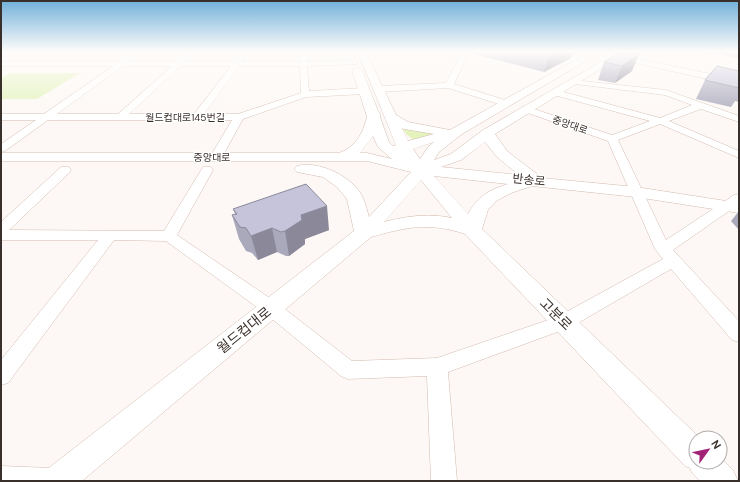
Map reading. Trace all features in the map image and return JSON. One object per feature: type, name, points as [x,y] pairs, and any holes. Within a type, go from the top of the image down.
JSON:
[{"type":"main road","points":[[359,74],[374,114],[383,144],[421,170]]},
{"type":"main road","points":[[372,74],[390,117],[405,146],[421,170]]},
{"type":"main road","points":[[421,170],[433,150],[455,132],[556,74]]},
{"type":"main road","name":"중앙대로","points":[[1,157],[302,168],[421,170],[456,157],[488,133],[586,74]]},
{"type":"main road","points":[[339,158],[354,151],[367,137],[371,129],[374,114]]},
{"type":"main road","points":[[390,117],[404,125],[455,132]]},
{"type":"main road","points":[[367,157],[455,132]]},
{"type":"main road","points":[[488,133],[499,152],[537,181]]},
{"type":"main road","name":"중앙대로","points":[[1,170],[65,170],[367,157],[421,170]]},
{"type":"main road","points":[[302,168],[328,174],[343,184],[355,198],[364,233],[407,222],[434,220],[452,223],[472,230],[476,215],[484,201],[503,189],[537,181]]},
{"type":"main road","name":"반송로","points":[[421,170],[636,192],[732,207]]},
{"type":"main road","name":"고분로","points":[[421,170],[472,230],[688,447]]},
{"type":"main road","name":"월드컵대로","points":[[57,481],[364,233],[421,170]]},
{"type":"main road","points":[[711,470],[722,481]]},
{"type":"street","points":[[1,149],[107,74]]},
{"type":"street","points":[[120,117],[167,74]]},
{"type":"street","points":[[196,118],[229,74]]},
{"type":"street","points":[[304,74],[305,94]]},
{"type":"street","points":[[449,85],[454,74]]},
{"type":"street","points":[[703,74],[739,83]]},
{"type":"street","points":[[575,82],[666,93],[739,119]]},
{"type":"street","points":[[378,89],[449,85],[505,103]]},
{"type":"street","name":"월드컵대로145번길","points":[[1,117],[240,117],[305,94],[365,91]]},
{"type":"street","points":[[557,93],[661,121],[739,155]]},
{"type":"street","points":[[702,106],[612,139],[636,192],[668,255],[739,334]]},
{"type":"street","name":"중앙대로","points":[[528,110],[612,139]]},
{"type":"street","points":[[169,236],[240,117]]},
{"type":"street","points":[[1,230],[65,170]]},
{"type":"street","points":[[1,235],[169,236],[272,308],[348,370],[436,366],[564,322],[668,255],[732,207],[739,198]]},
{"type":"street","points":[[1,376],[110,236]]},
{"type":"street","points":[[436,366],[444,481]]},
{"type":"street","points":[[1,479],[52,481]]},
{"type":"green space","points":[[8,74],[78,74],[37,99],[1,99],[1,78]]},
{"type":"green space","points":[[403,129],[433,134],[414,140],[407,135]]},
{"type":"building","points":[[710,74],[739,74],[739,88],[705,80]]},
{"type":"building","points":[[306,184],[327,206],[301,215],[302,220],[285,231],[281,232],[272,228],[251,236],[246,228],[240,227],[232,215],[237,214],[233,209]]}]
